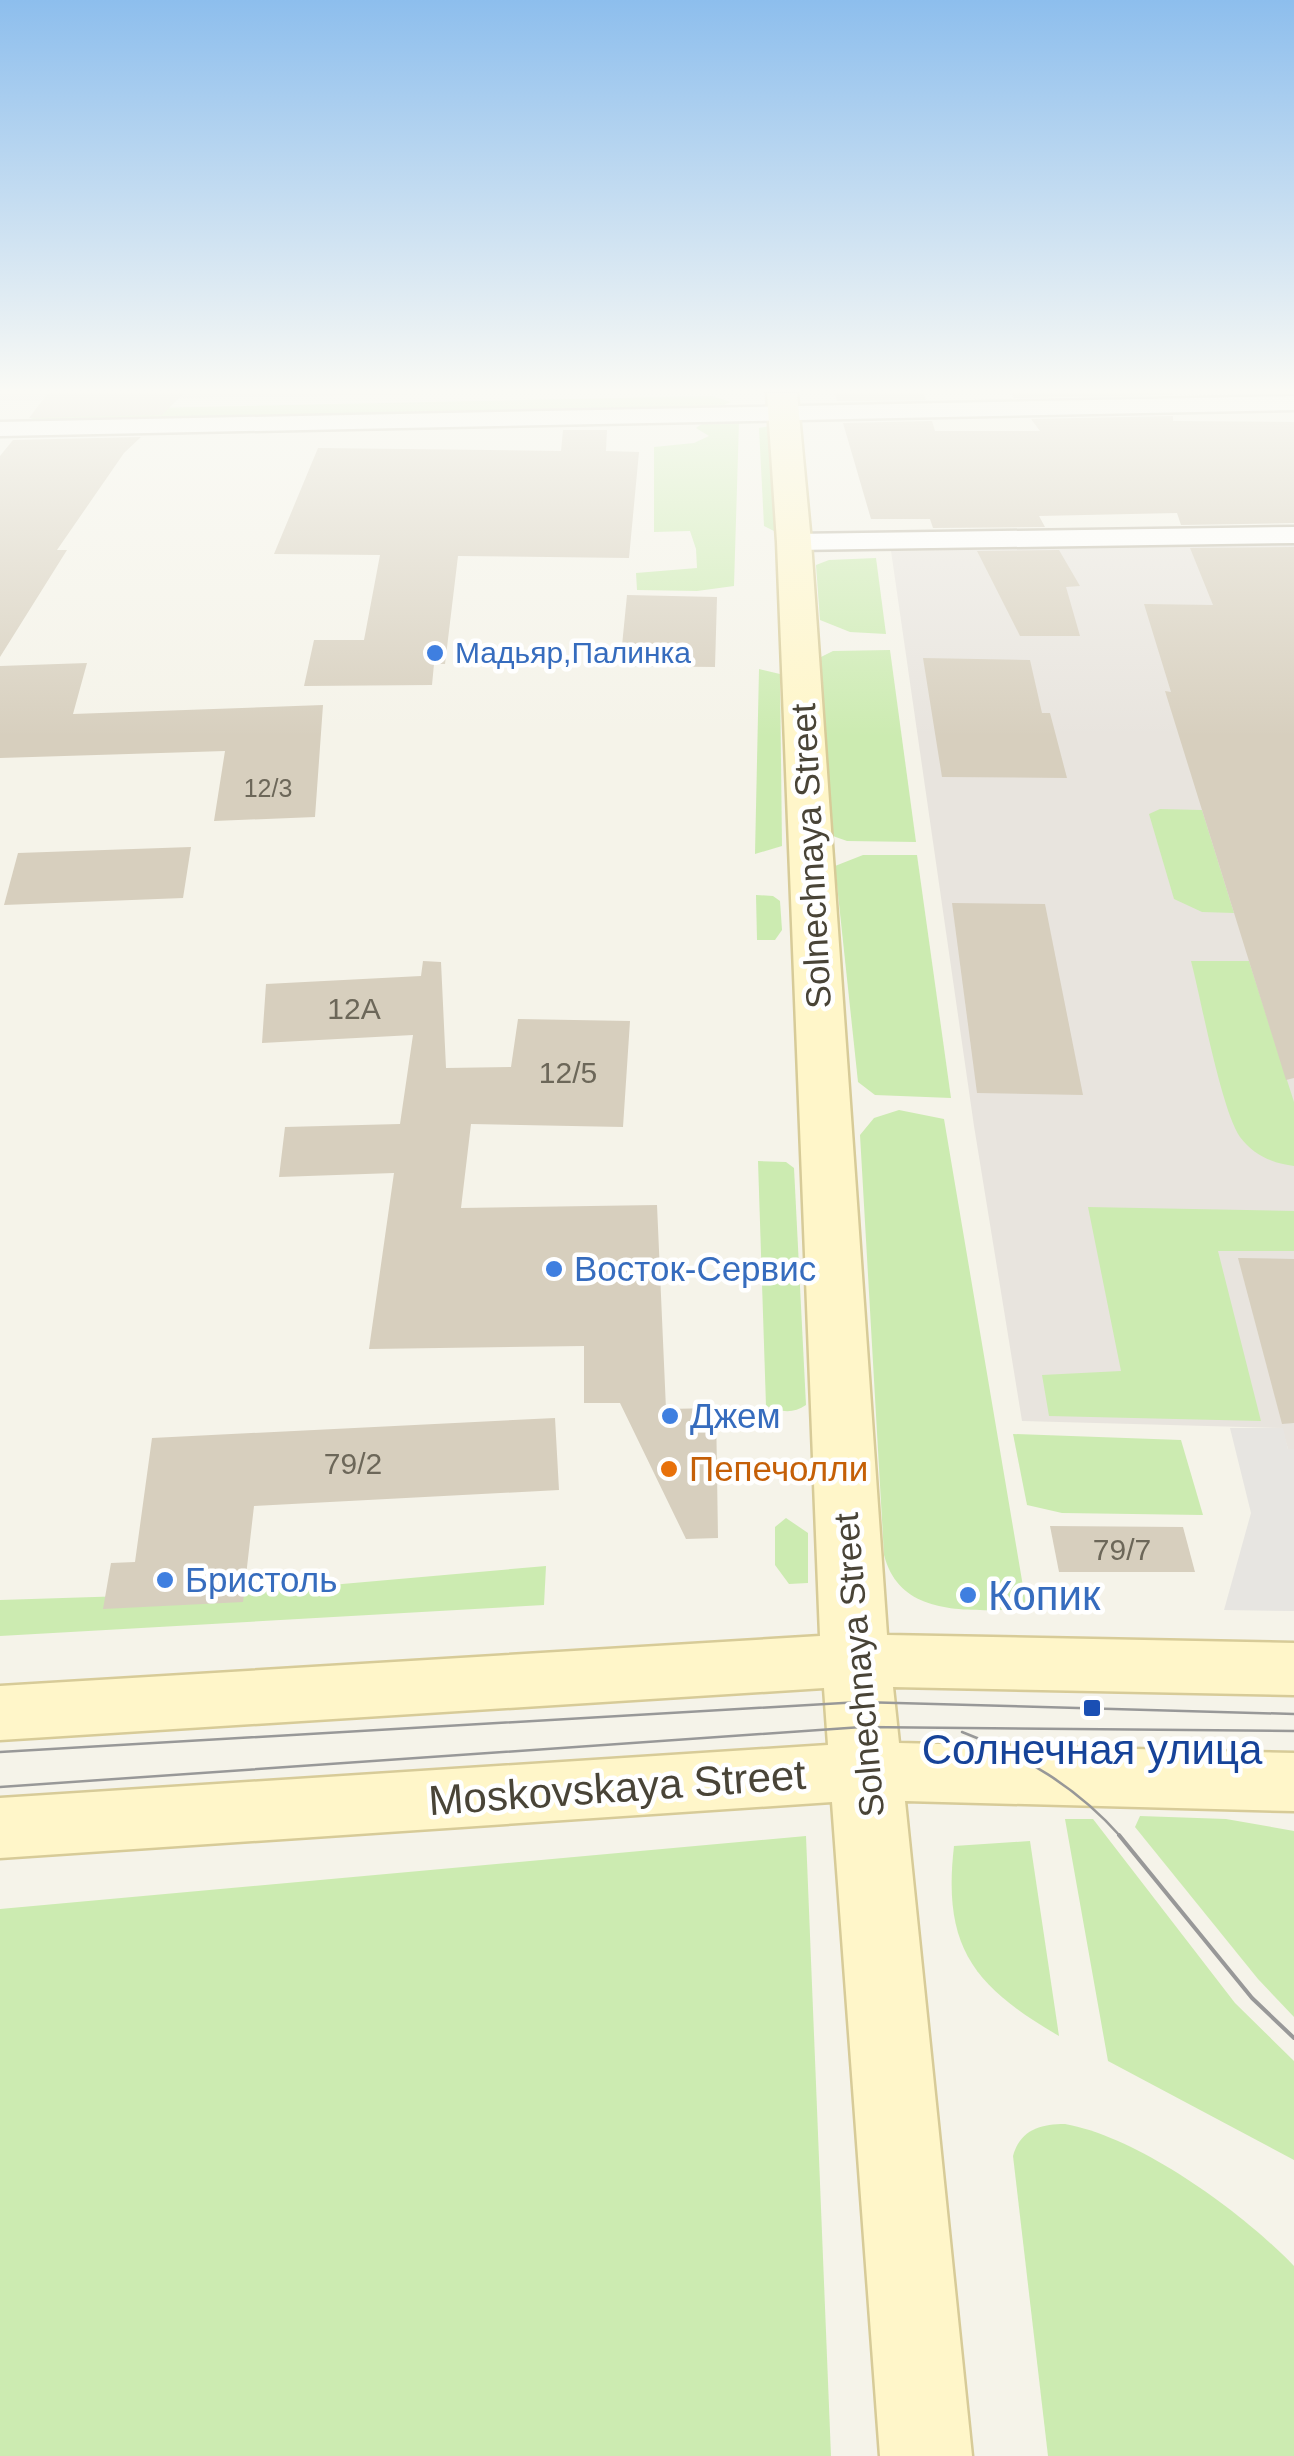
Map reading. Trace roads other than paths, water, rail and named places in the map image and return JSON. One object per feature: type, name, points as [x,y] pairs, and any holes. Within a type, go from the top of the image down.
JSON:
[{"type":"main road","name":"Solnechnaya Street","points":[[791,508],[855,1660],[926,2456]]},
{"type":"main road","points":[[0,1714],[855,1660],[1294,1669]]},
{"type":"main road","name":"Moskovskaya Street","points":[[0,1828],[866,1771],[1294,1782]]},
{"type":"street","points":[[794,542],[1294,535]]},
{"type":"tram line","points":[[0,1752],[860,1702],[1294,1714]]},
{"type":"tram line","points":[[0,1787],[862,1727],[1294,1731]]},
{"type":"tram line","points":[[962,1732],[1048,1774],[1086,1802],[1121,1837]]},
{"type":"tram line","points":[[1119,1835],[1252,1998],[1294,2038]]},
{"type":"place","name":"Мадьяр,Палинка","points":[[435,653]]},
{"type":"place","name":"Восток-Сервис","points":[[554,1269]]},
{"type":"place","name":"Джем","points":[[670,1416]]},
{"type":"place","name":"Пепечолли","points":[[669,1469]]},
{"type":"place","name":"Бристоль","points":[[165,1580]]},
{"type":"place","name":"Копик","points":[[968,1595]]},
{"type":"place","name":"Солнечная улица","points":[[1092,1708]]}]
